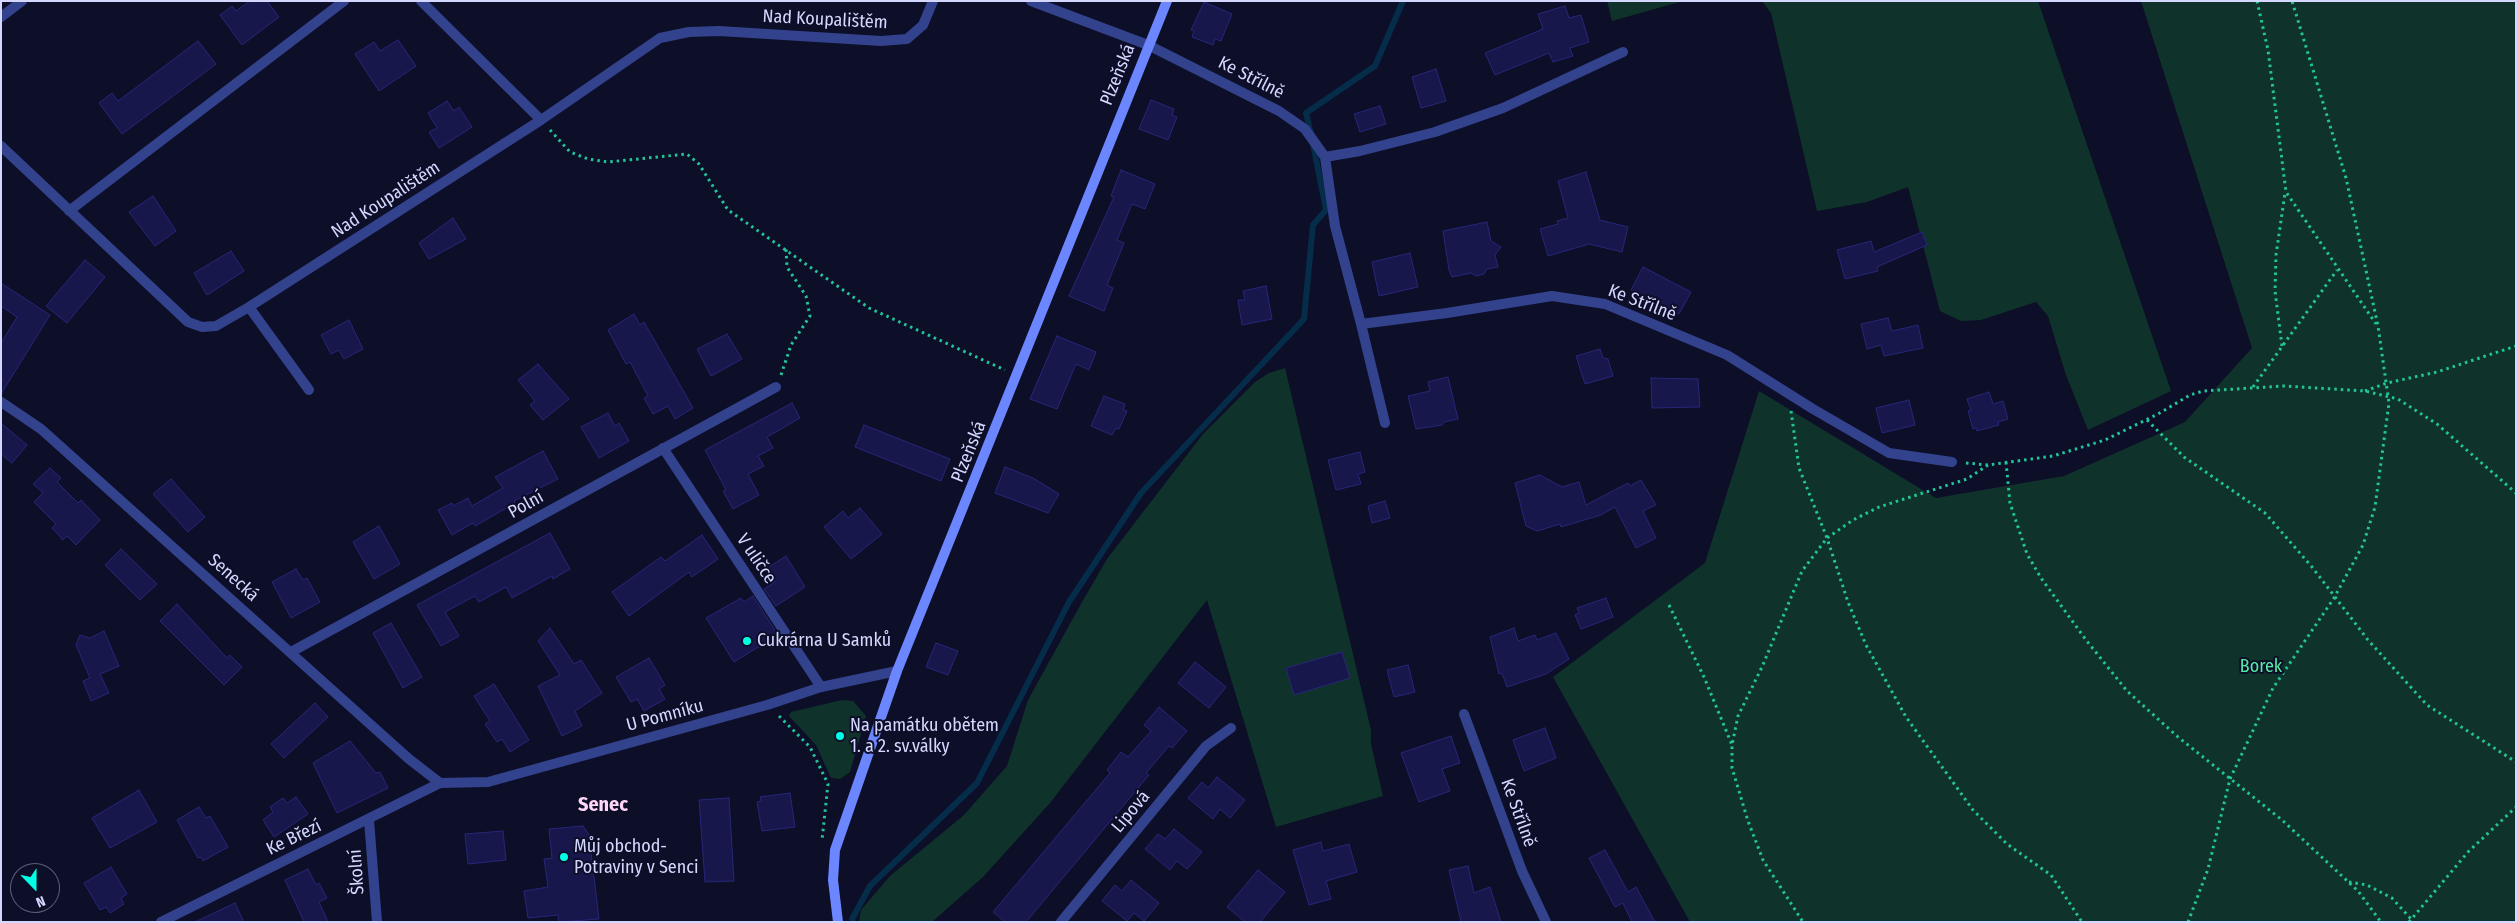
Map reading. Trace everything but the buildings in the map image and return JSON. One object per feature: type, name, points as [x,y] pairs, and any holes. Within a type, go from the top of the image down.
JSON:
[{"type":"main road","name":"Plzeňská","points":[[838,922],[833,880],[835,850],[897,671],[1167,1]]},
{"type":"street","points":[[1,17],[22,1]]},
{"type":"street","points":[[69,211],[344,1]]},
{"type":"street","points":[[421,1],[542,120]]},
{"type":"street","name":"Nad Koupalištěm","points":[[1,146],[188,322],[202,327],[216,326],[249,307],[542,120],[660,38],[689,32],[719,30],[881,41],[907,39],[923,25],[933,1]]},
{"type":"street","points":[[1031,1],[1148,45]]},
{"type":"street","name":"Ke Střílně","points":[[1148,45],[1280,111],[1305,129],[1325,157],[1335,226],[1347,266],[1360,324],[1447,313],[1552,296],[1605,304],[1727,355],[1889,453],[1952,462]]},
{"type":"street","points":[[1325,157],[1360,151],[1435,132],[1502,108],[1623,52]]},
{"type":"street","points":[[249,307],[309,390]]},
{"type":"street","points":[[1360,324],[1385,424]]},
{"type":"street","name":"Polní","points":[[291,652],[776,387]]},
{"type":"street","name":"Senecká","points":[[1,402],[41,429],[409,759],[440,783]]},
{"type":"street","name":"V uličce","points":[[663,448],[821,687]]},
{"type":"street","name":"U Pomníku","points":[[440,783],[488,782],[767,705],[821,687],[897,671]]},
{"type":"street","name":"Ke Střílně","points":[[1464,714],[1522,872],[1546,922]]},
{"type":"street","name":"Lipová","points":[[1061,922],[1206,746],[1231,728]]},
{"type":"street","name":"Ke Březí","points":[[161,922],[440,783]]},
{"type":"street","name":"Školní","points":[[369,820],[377,922]]},
{"type":"path","points":[[2257,1],[2268,50],[2286,192],[2276,254],[2275,291],[2282,346]]},
{"type":"path","points":[[2188,922],[2208,869],[2230,779],[2273,688],[2334,598],[2362,544],[2376,507],[2388,396],[2378,326],[2346,178],[2292,1]]},
{"type":"path","points":[[542,120],[570,152],[588,159],[608,162],[686,154],[699,164],[728,210],[786,248],[869,308],[1017,375]]},
{"type":"path","points":[[2286,192],[2337,270],[2378,326]]},
{"type":"path","points":[[776,387],[792,345],[810,316],[806,296],[787,267],[786,248]]},
{"type":"path","points":[[2252,387],[2337,270]]},
{"type":"path","points":[[2365,391],[2387,383],[2437,372],[2516,346]]},
{"type":"path","points":[[1952,462],[1988,465],[2053,456],[2105,440],[2147,420],[2190,395],[2203,391],[2284,386],[2365,391],[2398,399],[2437,424],[2516,493]]},
{"type":"path","points":[[1788,393],[1799,468],[1828,538],[1848,602],[1866,644],[1906,717],[1972,810],[2007,844],[2051,875],[2082,922]]},
{"type":"path","points":[[2147,420],[2184,457],[2265,513],[2312,567],[2334,598],[2374,646],[2427,705],[2516,762]]},
{"type":"path","points":[[2006,462],[2010,503],[2027,554],[2041,578],[2127,691],[2178,737],[2282,820],[2348,882],[2381,922]]},
{"type":"path","points":[[1803,922],[1763,860],[1748,821],[1732,768],[1732,745],[1738,716],[1762,667],[1802,571],[1828,538],[1853,520],[1879,507],[1967,479],[1988,465]]},
{"type":"path","points":[[1669,605],[1704,677],[1732,745]]},
{"type":"path","points":[[767,705],[810,747],[828,784],[821,845]]},
{"type":"path","points":[[2348,882],[2366,885],[2392,898],[2410,920],[2468,852],[2516,807]]},
{"type":"green space","points":[[1607,1],[1683,1],[1612,21]]},
{"type":"green space","points":[[1762,1],[2038,1],[2171,391],[2088,430],[2066,375],[2048,316],[2036,302],[1981,320],[1961,321],[1940,311],[1908,187],[1867,202],[1817,211],[1771,13]]},
{"type":"green space","name":"Borek","points":[[2141,1],[2516,1],[2516,922],[1690,922],[1553,677],[1705,563],[1759,391],[1936,498],[2064,476],[2185,422],[2252,348]]},
{"type":"green space","points":[[1285,368],[1371,730],[1371,744],[1383,796],[1276,827],[1207,600],[1050,803],[983,877],[932,922],[859,922],[861,910],[890,876],[964,815],[1007,766],[1028,700],[1107,559],[1203,434],[1255,382],[1269,373]]},
{"type":"green space","points":[[842,700],[853,701],[866,716],[850,772],[840,779],[831,778],[816,745],[789,716],[791,712]]},
{"type":"waterway","points":[[1311,134],[1306,113],[1375,66],[1403,1]]},
{"type":"waterway","points":[[853,922],[852,919],[870,886],[977,783],[1069,602],[1141,493],[1304,319],[1313,225],[1326,210],[1313,144]]},
{"type":"place","name":"Cukrárna U Samků","points":[[747,641]]},
{"type":"place","name":"Na památku obětem 1. a 2. sv.války","points":[[840,736]]},
{"type":"place","name":"Můj obchod- Potraviny v Senci","points":[[564,857]]},
{"type":"district","name":"Senec","points":[[603,805]]}]
